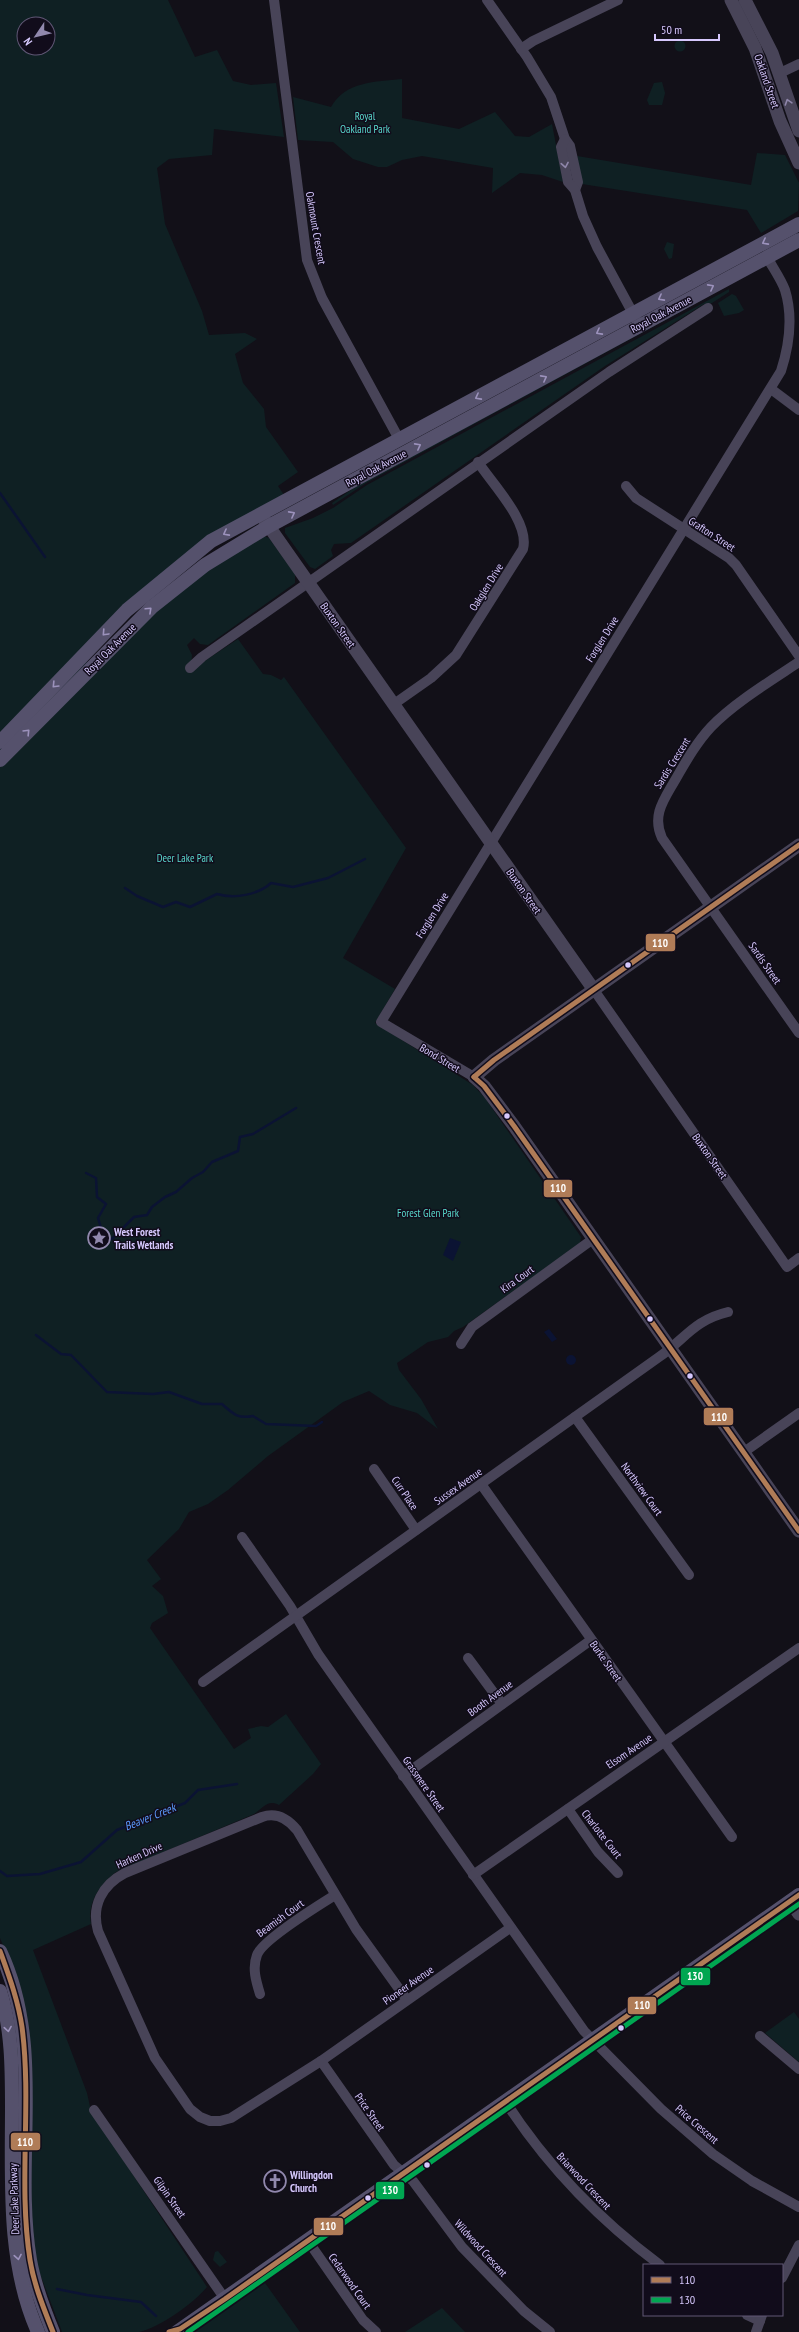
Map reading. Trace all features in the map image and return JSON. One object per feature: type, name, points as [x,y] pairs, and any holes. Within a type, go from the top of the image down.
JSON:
[{"type":"main road","name":"Royal Oak Avenue","points":[[0,760],[87,662],[127,610],[164,578],[211,541],[799,224]]},
{"type":"main road","name":"Royal Oak Avenue","points":[[0,742],[87,662],[177,586],[227,551],[269,526],[799,240]]},
{"type":"main road","points":[[175,2331],[225,2299],[308,2241],[794,1898]]},
{"type":"main road","name":"Deer Lake Parkway","points":[[0,1951],[14,1992],[23,2032],[26,2098],[26,2219],[30,2261],[53,2332]]},
{"type":"main road","name":"Deer Lake Parkway","points":[[0,1991],[7,2020],[12,2072],[15,2241],[28,2302],[38,2332]]},
{"type":"street","name":"Oakmount Crescent","points":[[274,0],[307,260],[322,298],[399,439]]},
{"type":"street","points":[[487,0],[521,49],[551,97],[565,139],[570,146],[578,182],[575,190],[583,216],[597,247],[640,326]]},
{"type":"street","points":[[521,49],[533,41],[618,0]]},
{"type":"street","name":"Oakland Street","points":[[731,0],[755,48],[780,121],[799,163]]},
{"type":"street","name":"Oakland Street","points":[[745,0],[765,36],[780,73],[799,131]]},
{"type":"street","points":[[780,73],[797,68]]},
{"type":"street","name":"Forglen Drive","points":[[381,1022],[490,842],[770,389],[785,358],[788,320],[785,290],[767,257]]},
{"type":"street","name":"Royal Oak Avenue","points":[[190,668],[202,657],[478,462],[609,372],[708,308]]},
{"type":"street","points":[[770,389],[799,410]]},
{"type":"street","name":"Oakglen Drive","points":[[394,704],[431,678],[456,655],[523,549],[525,538],[520,523],[478,462]]},
{"type":"street","name":"Grafton Street","points":[[626,486],[636,498],[729,558],[736,565],[799,656]]},
{"type":"street","name":"Buxton Street","points":[[261,514],[787,1267],[799,1258]]},
{"type":"street","name":"Sardis Crescent","points":[[711,907],[662,838],[657,821],[658,810],[690,755],[711,727],[723,716],[799,662]]},
{"type":"street","points":[[474,1078],[494,1060],[799,845]]},
{"type":"street","name":"Sardis Street","points":[[711,907],[799,1033]]},
{"type":"street","name":"Bond Street","points":[[381,1022],[474,1078],[488,1092],[799,1531]]},
{"type":"street","name":"Kira Court","points":[[461,1344],[472,1327],[593,1239]]},
{"type":"street","name":"Sussex Avenue","points":[[202,1682],[664,1354],[670,1347],[710,1316],[728,1312]]},
{"type":"street","points":[[744,1452],[799,1413]]},
{"type":"street","name":"Northview Court","points":[[575,1417],[689,1575]]},
{"type":"street","name":"Curr Place","points":[[374,1469],[416,1530]]},
{"type":"street","name":"Burke Street","points":[[481,1484],[732,1837]]},
{"type":"street","name":"Grassmere Street","points":[[242,1537],[295,1616],[318,1654],[510,1928],[592,2041]]},
{"type":"street","name":"Booth Avenue","points":[[403,1776],[591,1640]]},
{"type":"street","name":"Elsom Avenue","points":[[474,1875],[799,1648]]},
{"type":"street","points":[[468,1658],[502,1704]]},
{"type":"street","name":"Charlotte Court","points":[[568,1809],[598,1852],[618,1873]]},
{"type":"street","name":"Harken Drive","points":[[320,2061],[226,2120],[215,2122],[200,2117],[190,2109],[155,2058],[98,1931],[95,1913],[103,1891],[120,1876],[271,1814],[279,1816],[294,1826],[356,1929],[407,2000]]},
{"type":"street","name":"Beamish Court","points":[[260,1994],[254,1978],[255,1960],[261,1946],[335,1894]]},
{"type":"street","points":[[794,1898],[799,1914]]},
{"type":"street","name":"Pioneer Avenue","points":[[320,2061],[510,1928]]},
{"type":"street","points":[[760,2036],[799,2069]]},
{"type":"street","name":"Price Crescent","points":[[592,2041],[661,2109],[706,2148],[752,2182],[799,2207]]},
{"type":"street","name":"Price Street","points":[[320,2061],[394,2165],[403,2174]]},
{"type":"street","name":"Briarwood Crescent","points":[[505,2101],[542,2153],[576,2194],[620,2234],[659,2264]]},
{"type":"street","name":"Gilpin Street","points":[[94,2110],[225,2299]]},
{"type":"street","name":"Wildwood Crescent","points":[[403,2174],[413,2181],[443,2224],[482,2269],[524,2311],[550,2332]]},
{"type":"street","name":"Cedarwood Court","points":[[308,2241],[363,2320],[376,2332]]},
{"type":"street","points":[[783,2276],[799,2245]]},
{"type":"street","points":[[756,2332],[761,2318]]},
{"type":"green space","name":"Deer Lake Park","points":[[0,0],[168,0],[195,57],[217,50],[233,81],[251,85],[276,83],[284,137],[214,129],[212,155],[169,159],[157,168],[165,224],[202,311],[209,335],[245,333],[257,339],[235,354],[243,383],[264,409],[266,427],[298,472],[278,486],[284,495],[231,524],[78,653],[95,670],[144,622],[206,571],[264,536],[269,538],[295,574],[295,583],[208,645],[200,644],[194,638],[187,645],[192,655],[191,670],[238,639],[263,674],[271,675],[281,680],[284,677],[406,848],[343,958],[395,989],[375,1023],[473,1085],[485,1098],[581,1237],[580,1243],[463,1327],[454,1331],[448,1337],[428,1342],[397,1363],[399,1370],[421,1399],[438,1429],[417,1413],[390,1405],[369,1391],[343,1402],[268,1456],[228,1490],[208,1504],[189,1512],[179,1529],[147,1560],[161,1579],[152,1586],[163,1596],[168,1613],[152,1623],[150,1628],[234,1749],[251,1738],[248,1729],[261,1726],[268,1727],[286,1714],[321,1764],[313,1774],[279,1805],[275,1803],[269,1804],[254,1814],[116,1872],[100,1888],[93,1901],[90,1916],[91,1924],[33,1950],[87,2093],[91,2111],[207,2287],[194,2300],[176,2314],[147,2330],[139,2332],[62,2332],[34,2258],[10,1962],[0,1938]]},
{"type":"green space","points":[[678,41],[682,41],[684,42],[684,50],[678,51],[675,48],[675,44]]},
{"type":"green space","name":"Royal Oakland Park","points":[[402,79],[402,118],[459,129],[495,112],[515,136],[529,137],[552,124],[563,182],[542,175],[520,173],[492,193],[493,168],[422,156],[402,160],[387,167],[378,167],[353,159],[333,142],[298,140],[293,97],[331,107],[337,98],[345,92],[362,84]]},
{"type":"green space","points":[[662,82],[665,93],[662,105],[649,105],[647,100],[654,83]]},
{"type":"green space","points":[[757,153],[785,155],[799,183],[798,211],[761,233],[747,210],[582,184],[577,156],[751,185]]},
{"type":"green space","points":[[667,242],[674,244],[672,258],[669,259],[664,249]]},
{"type":"green space","points":[[726,287],[366,483],[333,505],[332,503],[364,481]]},
{"type":"green space","points":[[729,289],[729,292],[712,303],[704,304],[605,366],[351,543],[334,544],[331,550],[333,556],[315,569],[310,567],[285,533],[285,528],[313,518],[333,508],[367,485]]},
{"type":"green space","points":[[732,294],[736,296],[744,310],[739,313],[724,316],[718,303]]},
{"type":"green space","points":[[794,2012],[799,2019],[799,2062],[765,2033]]},
{"type":"green space","points":[[218,2251],[227,2262],[220,2267],[213,2260],[215,2252]]},
{"type":"green space","points":[[265,2283],[300,2332],[195,2332]]},
{"type":"green space","points":[[442,2308],[465,2332],[405,2332]]},
{"type":"water","points":[[450,1238],[461,1242],[453,1261],[443,1255]]},
{"type":"water","points":[[549,1329],[557,1339],[552,1342],[544,1332]]},
{"type":"water","points":[[571,1355],[576,1360],[571,1365],[566,1360]]},
{"type":"waterway","points":[[0,493],[45,557]]},
{"type":"waterway","points":[[125,888],[137,896],[163,907],[176,902],[190,907],[217,894],[231,896],[246,895],[266,887],[271,883],[293,887],[328,878],[365,859]]},
{"type":"waterway","points":[[86,1173],[96,1178],[97,1197],[106,1204],[98,1218],[102,1231],[108,1239],[112,1239],[134,1217],[147,1215],[152,1207],[165,1197],[176,1192],[192,1178],[203,1172],[212,1162],[238,1151],[240,1137],[253,1134],[296,1108]]},
{"type":"waterway","points":[[36,1335],[61,1354],[71,1355],[107,1392],[153,1394],[169,1392],[202,1404],[222,1404],[236,1415],[243,1417],[253,1416],[266,1424],[316,1426],[322,1422]]},
{"type":"waterway","name":"Beaver Creek","points":[[0,1871],[7,1876],[40,1874],[81,1862],[117,1830],[185,1803],[198,1790],[237,1784]]},
{"type":"waterway","points":[[57,2289],[87,2295],[141,2302],[156,2316]]},
{"type":"transit line","name":"110","points":[[474,1077],[494,1060],[799,845]]},
{"type":"transit line","name":"110","points":[[474,1077],[484,1086],[514,1126],[799,1531]]},
{"type":"transit line","name":"110","points":[[169,2332],[180,2329],[225,2299],[799,1895]]},
{"type":"transit line","name":"130","points":[[188,2332],[799,1904]]},
{"type":"transit line","name":"110","points":[[0,1951],[16,1998],[22,2027],[25,2056],[25,2202],[30,2260],[37,2288],[53,2332]]},
{"type":"place","name":"West Forest Trails Wetlands","points":[[99,1238]]},
{"type":"place","name":"Willingdon Church","points":[[275,2181]]},
{"type":"park label","name":"Forest Glen Park","points":[[428,1213]]}]
